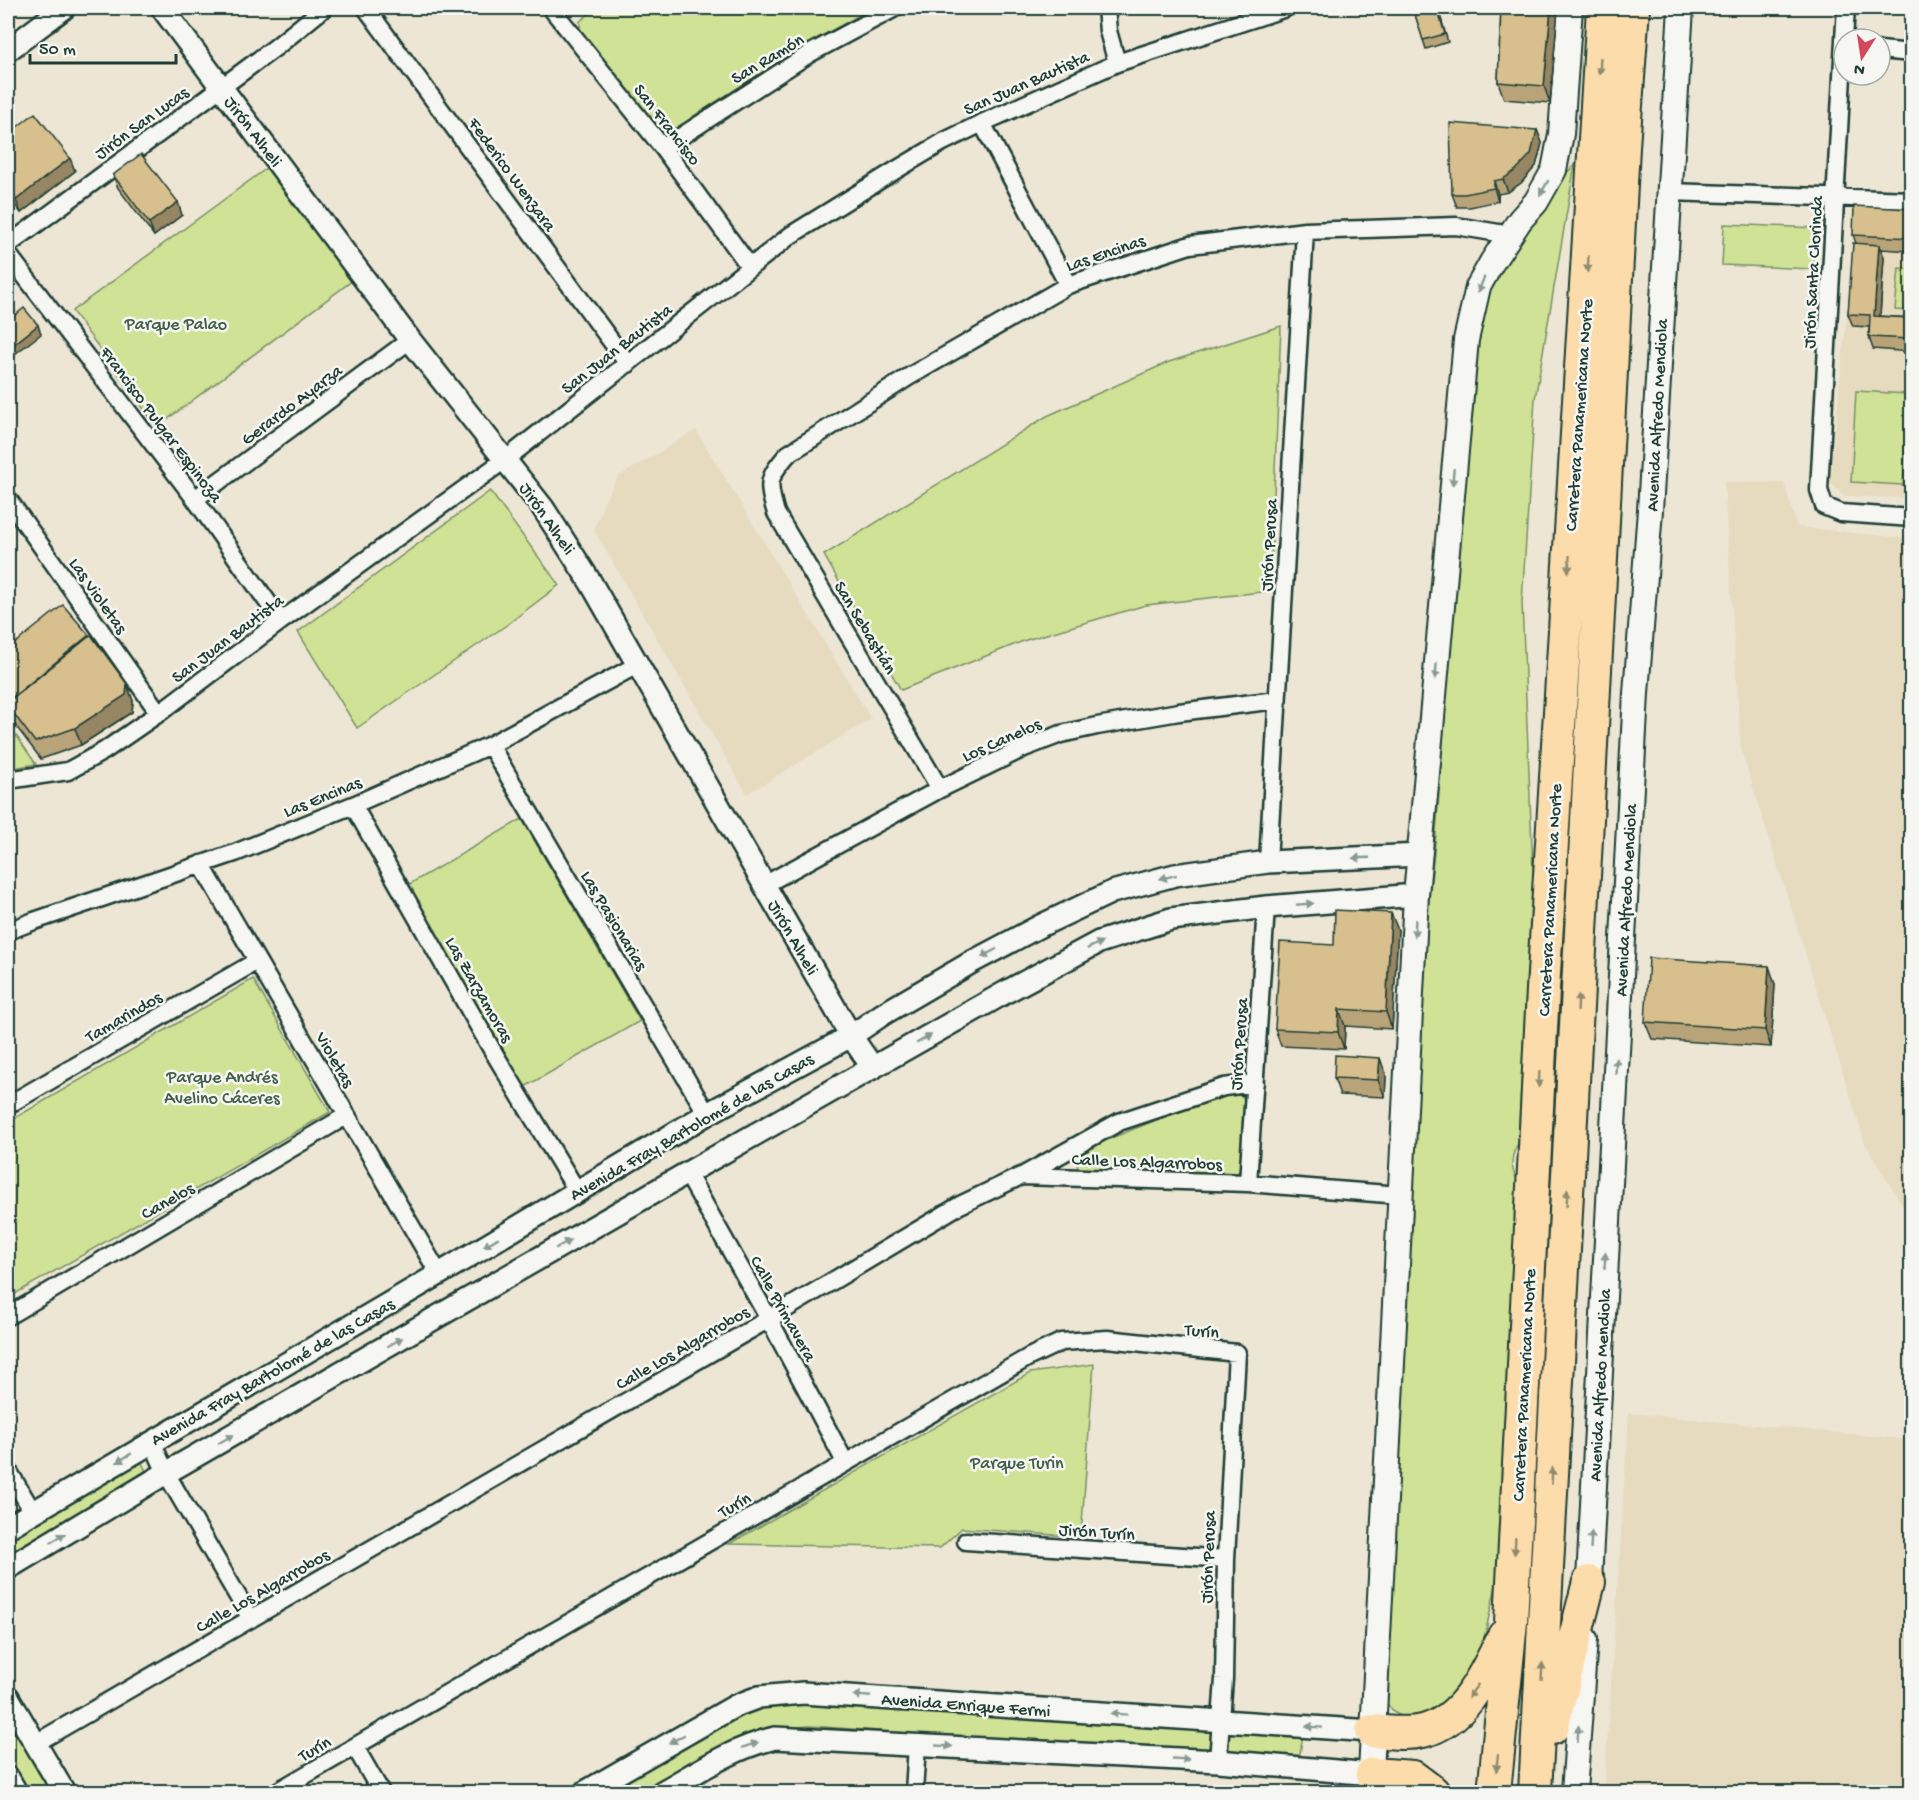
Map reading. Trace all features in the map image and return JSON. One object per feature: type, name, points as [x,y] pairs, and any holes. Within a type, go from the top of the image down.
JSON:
[{"type":"highway","name":"Carretera Panamericana Norte","points":[[1494,1792],[1511,1622],[1544,979],[1603,8]]},
{"type":"highway","name":"Carretera Panamericana Norte","points":[[1536,1792],[1623,147],[1633,8]]},
{"type":"highway","points":[[1536,1792],[1589,1582]]},
{"type":"highway","points":[[1372,1731],[1404,1733],[1423,1731],[1443,1722],[1458,1710],[1476,1688],[1511,1622]]},
{"type":"highway","points":[[1371,1783],[1413,1777],[1433,1792]]},
{"type":"main road","points":[[1371,1783],[1416,895],[1466,340],[1478,287],[1520,220],[1536,202],[1554,170],[1561,134],[1570,8]]},
{"type":"main road","name":"Avenida Alfredo Mendiola","points":[[1574,1792],[1589,1582],[1633,739],[1650,510],[1681,8]]},
{"type":"street","points":[[8,50],[64,8]]},
{"type":"street","name":"Jirón Alheli","points":[[162,8],[410,340],[506,459],[566,541],[851,1036],[873,1068]]},
{"type":"street","name":"Jirón San Lucas","points":[[8,245],[324,8]]},
{"type":"street","name":"Federico Wenzara","points":[[366,8],[628,364]]},
{"type":"street","name":"San Ramón","points":[[663,148],[809,54],[895,8]]},
{"type":"street","points":[[1106,8],[1108,31],[1117,63]]},
{"type":"street","name":"San Juan Bautista","points":[[8,780],[68,771],[104,751],[159,713],[281,621],[506,459],[791,235],[837,205],[943,142],[1117,63],[1249,14],[1286,8]]},
{"type":"street","name":"Jirón Santa Clorinda","points":[[1845,27],[1846,8]]},
{"type":"street","name":"San Francisco","points":[[559,11],[750,267]]},
{"type":"street","points":[[1892,51],[1911,53]]},
{"type":"street","name":"Jirón Santa Clorinda","points":[[1842,87],[1819,490],[1824,506],[1841,513],[1911,518]]},
{"type":"street","points":[[982,123],[1068,285]]},
{"type":"street","points":[[1669,192],[1911,201]]},
{"type":"street","name":"Las Encinas","points":[[770,481],[774,470],[788,454],[810,438],[910,376],[1068,285],[1190,244],[1305,231],[1456,226],[1511,235]]},
{"type":"street","name":"Jirón Perusa","points":[[1268,862],[1305,231]]},
{"type":"street","name":"Francisco Pulgar Espinoza","points":[[8,254],[195,499],[281,621]]},
{"type":"street","name":"Gerardo Ayarza","points":[[195,499],[410,340]]},
{"type":"street","name":"San Sebastián","points":[[770,481],[776,513],[792,543],[940,789]]},
{"type":"street","name":"Las Violetas","points":[[8,499],[159,713]]},
{"type":"street","name":"Las Encinas","points":[[8,931],[235,853],[353,805],[490,745],[638,664]]},
{"type":"street","name":"Los Canelos","points":[[764,885],[940,789],[1024,748],[1061,734],[1179,712],[1277,700]]},
{"type":"street","name":"Las Pasionarias","points":[[490,745],[707,1114]]},
{"type":"street","name":"Las Zarzamoras","points":[[353,805],[485,1038],[577,1191]]},
{"type":"street","name":"Avenida Fray Bartolomé de las Casas","points":[[8,1527],[707,1114],[851,1036],[883,1014],[972,962],[1040,926],[1112,892],[1175,875],[1268,862],[1420,855]]},
{"type":"street","name":"Violetas","points":[[201,864],[439,1274]]},
{"type":"street","name":"Avenida Fray Bartolomé de las Casas","points":[[8,1568],[166,1473],[687,1173],[1006,992],[1099,942],[1171,919],[1266,907],[1416,895]]},
{"type":"street","name":"Jirón Perusa","points":[[1248,1183],[1266,907]]},
{"type":"street","name":"Tamarindos","points":[[8,1105],[257,961]]},
{"type":"street","points":[[1021,1176],[1119,1122],[1224,1087],[1255,1083]]},
{"type":"street","name":"Canelos","points":[[8,1316],[346,1116]]},
{"type":"street","name":"Calle Primavera","points":[[687,1173],[769,1319],[845,1462]]},
{"type":"street","name":"Calle Los Algarrobos","points":[[36,1743],[769,1319],[960,1204],[1021,1176],[1248,1183],[1400,1195]]},
{"type":"street","name":"Turín","points":[[276,1792],[845,1462],[1029,1357],[1061,1342],[1107,1339],[1237,1353]]},
{"type":"street","name":"Jirón Perusa","points":[[1218,1761],[1224,1679],[1226,1559],[1237,1353]]},
{"type":"street","points":[[152,1442],[166,1473],[251,1619]]},
{"type":"street","points":[[8,1470],[33,1512]]},
{"type":"street","name":"Jirón Turín","points":[[966,1541],[1226,1559]]},
{"type":"street","name":"Avenida Enrique Fermi","points":[[585,1792],[735,1706],[759,1697],[803,1693],[1372,1731]]},
{"type":"street","points":[[8,1696],[64,1792]]},
{"type":"street","points":[[662,1792],[727,1754],[750,1744],[775,1738],[1218,1761],[1371,1783]]},
{"type":"street","points":[[914,1792],[917,1745]]},
{"type":"street","points":[[355,1747],[381,1792]]},
{"type":"street","points":[[8,1778],[16,1792]]},
{"type":"shaded area","points":[[1857,216],[1911,219],[1911,498],[1843,496],[1830,481]]},
{"type":"shaded area","points":[[696,430],[871,719],[747,794],[594,530],[605,500],[618,477]]},
{"type":"shaded area","points":[[1724,482],[1784,483],[1797,527],[1911,539],[1911,1219],[1865,1143],[1741,749]]},
{"type":"shaded area","points":[[1629,1413],[1911,1440],[1911,1792],[1604,1792]]},
{"type":"green space","points":[[597,8],[873,8],[805,45],[695,115],[669,135],[664,136],[580,33],[580,21]]},
{"type":"green space","points":[[1575,164],[1535,399],[1522,602],[1534,896],[1526,992],[1518,1144],[1512,1161],[1517,1179],[1506,1391],[1501,1528],[1503,1555],[1483,1643],[1472,1674],[1438,1713],[1405,1718],[1393,1712],[1386,1702],[1391,1529],[1427,919],[1446,701],[1460,423],[1481,317],[1490,289],[1505,258],[1561,179]]},
{"type":"green space","name":"Parque Palao","points":[[271,165],[357,277],[157,427],[72,311]]},
{"type":"green space","points":[[1724,224],[1816,228],[1814,269],[1722,265]]},
{"type":"green space","points":[[1899,268],[1911,269],[1911,311],[1895,310]]},
{"type":"green space","points":[[1281,326],[1270,591],[1146,605],[1026,640],[901,690],[824,555],[1047,416],[1169,362]]},
{"type":"green space","points":[[1856,391],[1908,394],[1903,485],[1851,482]]},
{"type":"green space","points":[[490,491],[559,585],[508,624],[357,728],[298,632]]},
{"type":"green space","points":[[8,724],[36,764],[8,769]]},
{"type":"green space","points":[[522,819],[640,1021],[523,1088],[406,886]]},
{"type":"green space","name":"Parque Andrés Avelino Cáceres","points":[[253,979],[330,1112],[8,1298],[8,1122]]},
{"type":"green space","points":[[1229,1091],[1242,1096],[1247,1104],[1239,1172],[1235,1174],[1079,1171],[1074,1153]]},
{"type":"green space","name":"Parque Turin","points":[[1094,1364],[1081,1537],[962,1528],[940,1548],[729,1544],[1030,1373]]},
{"type":"green space","points":[[141,1461],[146,1471],[8,1554],[8,1539]]},
{"type":"green space","points":[[794,1700],[1303,1734],[1299,1761],[810,1726],[760,1730],[718,1750],[645,1792],[602,1792],[751,1709]]},
{"type":"green space","points":[[8,1715],[54,1792],[30,1792],[8,1755]]},
{"type":"building","points":[[1413,8],[1437,8],[1445,34],[1423,40]]},
{"type":"building","points":[[1501,8],[1551,8],[1544,86],[1498,82]]},
{"type":"building","points":[[35,113],[70,158],[16,200],[8,189],[8,134]]},
{"type":"building","points":[[1450,123],[1537,130],[1531,154],[1516,170],[1503,179],[1494,181],[1494,188],[1465,194],[1452,194]]},
{"type":"building","points":[[141,154],[178,202],[149,223],[113,175]]},
{"type":"building","points":[[1854,206],[1911,209],[1911,238],[1853,235]]},
{"type":"building","points":[[1853,243],[1879,245],[1874,316],[1911,318],[1911,339],[1869,337],[1870,315],[1848,314]]},
{"type":"building","points":[[24,308],[38,325],[8,349],[8,321]]},
{"type":"building","points":[[63,605],[89,635],[8,701],[8,649]]},
{"type":"building","points":[[91,635],[127,684],[126,695],[75,728],[35,742],[8,706],[8,702]]},
{"type":"building","points":[[1335,910],[1391,913],[1386,1012],[1339,1009],[1338,1032],[1275,1029],[1280,942],[1334,945]]},
{"type":"building","points":[[1649,958],[1769,966],[1765,1030],[1645,1022]]},
{"type":"building","points":[[1335,1055],[1380,1058],[1378,1080],[1334,1078]]}]
